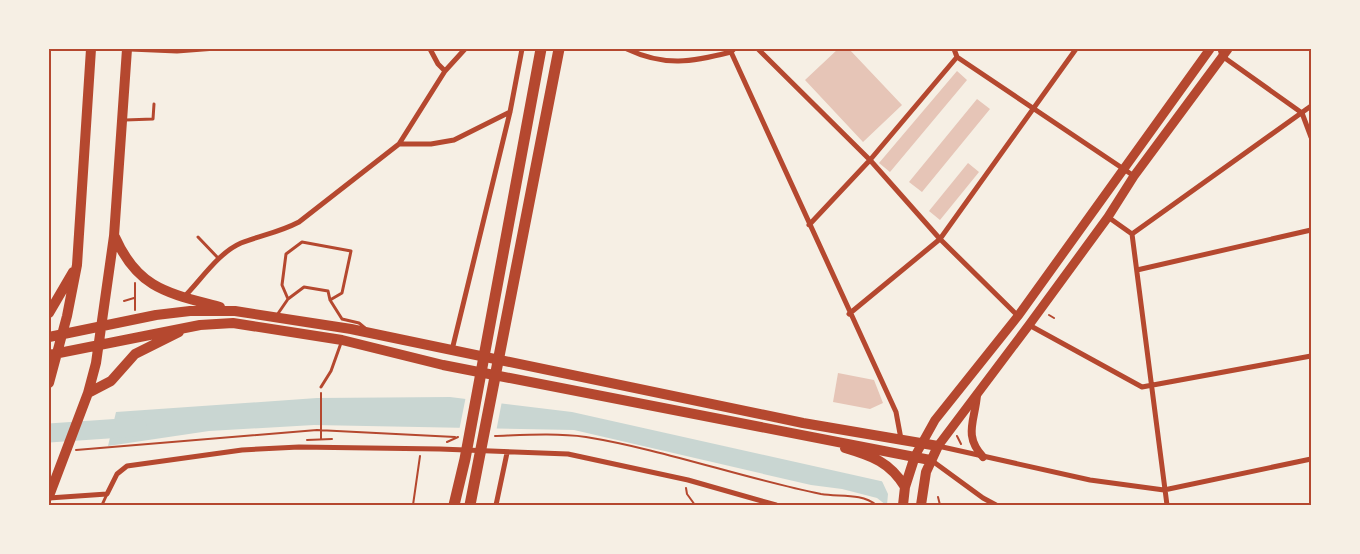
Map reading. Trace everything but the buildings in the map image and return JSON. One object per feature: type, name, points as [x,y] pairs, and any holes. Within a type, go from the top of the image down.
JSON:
[{"type":"highway","points":[[454,505],[465,459],[541,49]]},
{"type":"highway","points":[[470,505],[480,462],[558,49]]},
{"type":"main road","points":[[49,382],[53,354],[63,334],[77,265],[91,49]]},
{"type":"main road","points":[[49,497],[88,393],[99,346],[114,236],[127,49]]},
{"type":"main road","points":[[903,505],[905,487],[915,456],[935,420],[1018,316],[1210,49]]},
{"type":"main road","points":[[921,505],[922,491],[930,460],[938,446],[1029,326],[1108,217],[1134,176],[1223,51]]},
{"type":"main road","points":[[114,236],[123,255],[140,276],[149,283],[184,298],[235,310],[373,334],[802,423],[938,446]]},
{"type":"main road","points":[[49,313],[77,265]]},
{"type":"main road","points":[[49,337],[190,311],[235,310]]},
{"type":"main road","points":[[53,354],[200,325],[233,323],[342,340],[443,365],[930,460]]},
{"type":"main road","points":[[88,393],[111,380],[135,354],[176,334],[200,325]]},
{"type":"main road","points":[[800,434],[851,450],[886,464],[896,473],[905,487]]},
{"type":"street","points":[[430,49],[438,64],[445,71]]},
{"type":"street","points":[[184,298],[226,252],[241,243],[278,232],[300,222],[399,144],[445,71],[465,49]]},
{"type":"street","points":[[452,351],[510,112],[522,49]]},
{"type":"street","points":[[627,49],[640,55],[663,60],[693,62],[732,51],[849,314],[896,412],[901,439]]},
{"type":"street","points":[[758,49],[870,160],[940,239],[1018,316]]},
{"type":"street","points":[[954,49],[957,57],[1134,176]]},
{"type":"street","points":[[849,314],[940,239],[1076,49]]},
{"type":"street","points":[[1223,51],[1302,113],[1311,137]]},
{"type":"street","points":[[809,225],[870,160],[957,57]]},
{"type":"street","points":[[1132,234],[1311,106]]},
{"type":"street","points":[[399,144],[431,144],[454,140],[510,112]]},
{"type":"street","points":[[1108,217],[1132,234],[1167,505]]},
{"type":"street","points":[[1136,270],[1311,230]]},
{"type":"street","points":[[1029,326],[1142,387],[1151,387],[1311,356]]},
{"type":"street","points":[[977,395],[970,438],[974,447],[983,457]]},
{"type":"street","points":[[938,446],[1090,480],[1164,490],[1311,459]]},
{"type":"street","points":[[49,497],[107,494],[117,474],[127,466],[251,450],[299,447],[440,449],[568,454],[688,480],[776,505]]},
{"type":"street","points":[[496,505],[507,453]]},
{"type":"street","points":[[930,460],[983,498],[996,505]]},
{"type":"lane","points":[[127,49],[177,52],[216,49]]},
{"type":"lane","points":[[122,120],[153,119],[154,104]]},
{"type":"lane","points":[[198,237],[219,260]]},
{"type":"lane","points":[[288,299],[282,285],[286,254],[302,242],[350,251],[342,293],[330,300]]},
{"type":"lane","points":[[276,317],[288,299],[304,287],[328,291],[330,300],[342,319],[359,323],[373,334]]},
{"type":"lane","points":[[321,387],[331,371],[342,340]]},
{"type":"lane","points":[[102,505],[107,494]]},
{"type":"path","points":[[135,310],[136,280]]},
{"type":"path","points":[[124,301],[134,298]]},
{"type":"path","points":[[321,387],[321,438]]},
{"type":"path","points":[[67,451],[316,430],[459,437],[449,440],[440,449]]},
{"type":"path","points":[[956,434],[961,440]]},
{"type":"path","points":[[491,436],[585,437],[652,451],[774,484],[864,499],[876,505]]},
{"type":"path","points":[[307,441],[307,438],[332,438],[333,442]]},
{"type":"path","points":[[412,505],[421,449]]},
{"type":"path","points":[[688,480],[687,494],[695,505]]},
{"type":"path","points":[[938,497],[940,505]]},
{"type":"shaded area","points":[[450,397],[572,412],[885,482],[926,505],[886,505],[877,498],[842,489],[811,485],[574,430],[314,425],[209,431],[108,446],[116,412],[317,398]]},
{"type":"pier","points":[[466,396],[502,401],[496,432],[459,431]]},
{"type":"pier","points":[[881,479],[920,497],[928,505],[887,505],[888,494]]},
{"type":"waterway","points":[[49,433],[137,427]]}]
